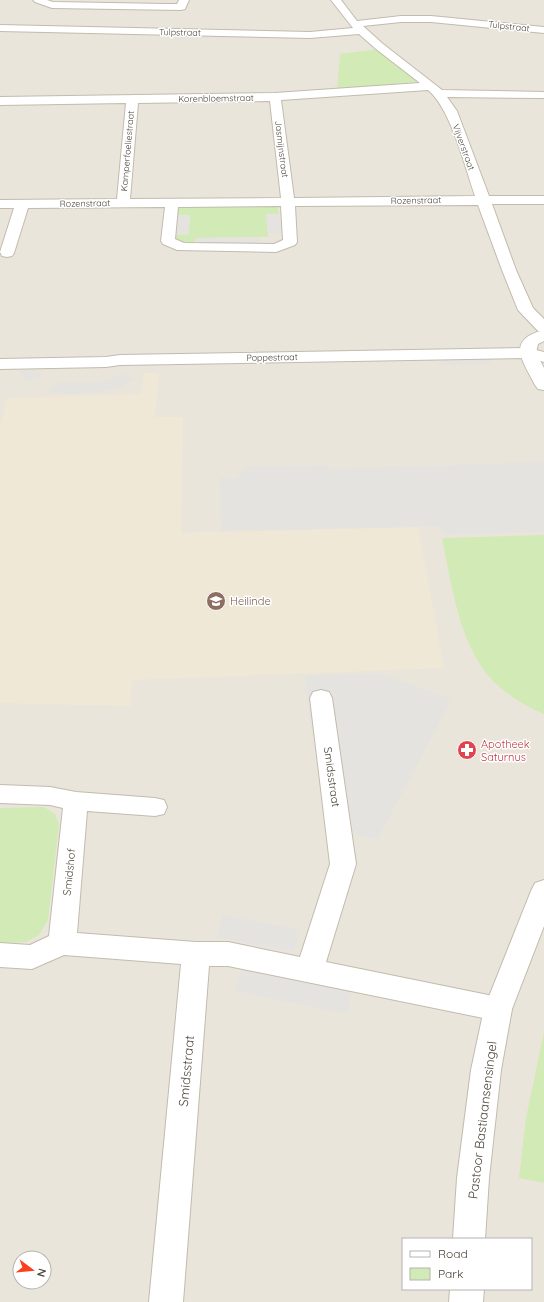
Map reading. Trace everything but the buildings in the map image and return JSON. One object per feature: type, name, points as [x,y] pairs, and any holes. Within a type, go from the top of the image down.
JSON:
[{"type":"street","points":[[38,0],[52,5],[181,7],[184,0]]},
{"type":"street","name":"Vijverstraat","points":[[336,0],[343,12],[358,28],[435,89],[451,111],[504,257],[526,310],[544,328]]},
{"type":"street","name":"Tulpstraat","points":[[0,28],[310,35],[358,28],[401,19],[432,19],[544,30]]},
{"type":"street","name":"Korenbloemstraat","points":[[0,101],[275,98],[435,89],[544,95]]},
{"type":"street","name":"Jasmijnstraat","points":[[275,98],[288,201]]},
{"type":"street","name":"Kamperfoeliestraat","points":[[123,203],[132,100]]},
{"type":"street","name":"Rozenstraat","points":[[0,204],[483,199],[544,200]]},
{"type":"street","points":[[172,203],[168,241],[182,247],[276,248],[290,242],[288,201]]},
{"type":"street","points":[[7,253],[22,204]]},
{"type":"street","points":[[544,335],[530,342],[536,355],[544,386]]},
{"type":"street","name":"Poppestraat","points":[[0,364],[106,362],[120,360],[536,355]]},
{"type":"street","name":"Smidsstraat","points":[[309,971],[343,864],[321,698]]},
{"type":"street","points":[[0,794],[50,796],[76,800],[155,806]]},
{"type":"street","name":"Smidshof","points":[[62,943],[76,800]]},
{"type":"street","name":"Pastoor Bastiaansensingel","points":[[470,1238],[473,1178],[486,1070],[498,1009],[544,891]]},
{"type":"street","points":[[0,955],[32,957],[62,943],[196,954],[228,954],[498,1009]]},
{"type":"street","name":"Smidsstraat","points":[[166,1302],[196,954]]},
{"type":"street","points":[[466,1302],[467,1290]]},
{"type":"shaded area","points":[[0,0],[544,0],[544,1302],[0,1302]]},
{"type":"shaded area","points":[[177,35],[261,37],[261,38],[175,39]]},
{"type":"shaded area","points":[[266,214],[279,214],[282,233],[268,233]]},
{"type":"shaded area","points":[[175,215],[190,215],[189,234],[174,235]]},
{"type":"shaded area","points":[[260,237],[260,244],[195,244],[195,238]]},
{"type":"shaded area","points":[[444,357],[493,357],[488,364],[439,365]]},
{"type":"shaded area","points":[[36,369],[41,377],[25,381],[20,370]]},
{"type":"shaded area","name":"Heilinde","points":[[144,373],[159,373],[155,417],[183,417],[181,533],[418,527],[444,668],[132,680],[130,706],[0,703],[0,426],[7,398],[141,394]]},
{"type":"shaded area","points":[[120,374],[135,378],[120,387],[98,392],[68,394],[48,392],[56,383],[96,383],[109,380]]},
{"type":"shaded area","points":[[544,462],[544,532],[444,535],[443,527],[221,531],[220,478],[239,478],[239,471],[246,471],[247,466],[329,465],[330,469]]},
{"type":"shaded area","points":[[378,673],[452,699],[377,840],[353,834],[336,727],[310,728],[305,676]]},
{"type":"shaded area","points":[[223,915],[300,930],[294,952],[216,937]]},
{"type":"shaded area","points":[[242,968],[352,990],[347,1014],[235,991]]},
{"type":"green space","points":[[380,49],[423,81],[337,90],[340,54]]},
{"type":"green space","points":[[271,206],[278,208],[279,214],[266,214],[268,236],[266,237],[195,238],[195,244],[183,242],[174,238],[174,235],[189,234],[175,215],[176,211],[181,207]]},
{"type":"green space","points":[[544,535],[544,714],[522,703],[502,689],[488,675],[476,658],[467,639],[454,598],[442,538]]},
{"type":"green space","points":[[44,807],[55,814],[59,824],[48,920],[39,935],[26,942],[0,943],[0,808]]},
{"type":"green space","points":[[544,1032],[544,1183],[519,1178],[526,1118]]},
{"type":"place","name":"Heilinde","points":[[216,601]]},
{"type":"place","name":"Apotheek Saturnus","points":[[467,750]]}]
